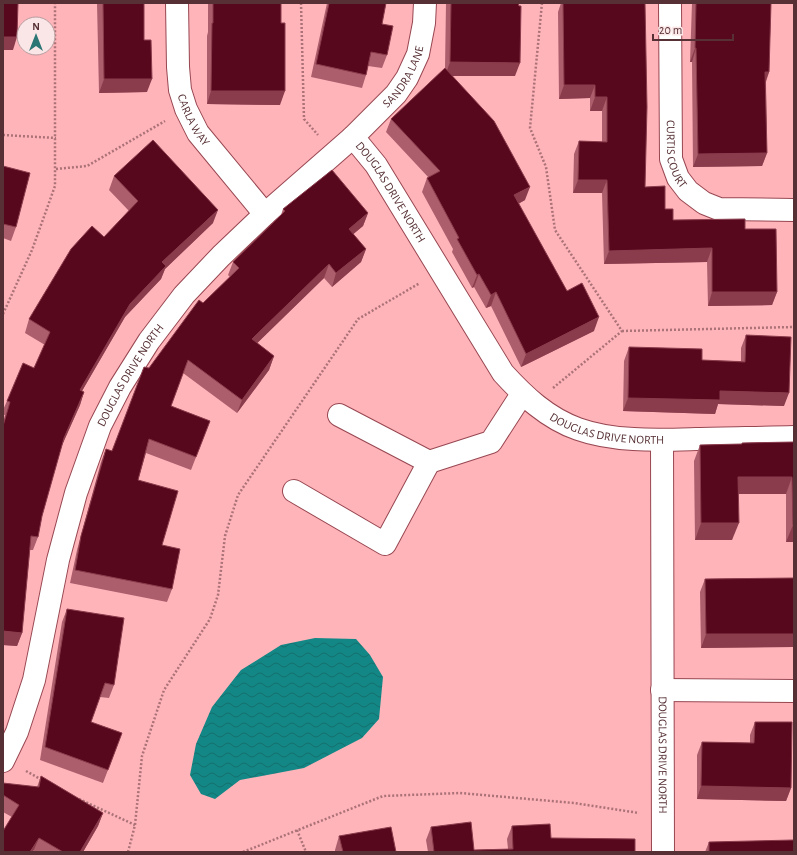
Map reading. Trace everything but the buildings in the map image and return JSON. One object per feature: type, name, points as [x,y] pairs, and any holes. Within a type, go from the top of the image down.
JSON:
[{"type":"street","name":"CARLA WAY","points":[[177,3],[178,67],[180,90],[186,109],[198,133],[265,214]]},
{"type":"street","name":"SANDRA LANE","points":[[353,137],[396,94],[407,78],[418,54],[424,23],[425,3]]},
{"type":"street","name":"CURTIS COURT","points":[[670,3],[671,159],[678,178],[688,191],[698,199],[719,210],[794,210]]},
{"type":"street","name":"DOUGLAS DRIVE NORTH","points":[[4,760],[17,732],[34,680],[58,560],[76,493],[100,426],[120,387],[148,341],[184,295],[221,256],[265,214],[353,137],[376,165],[503,373],[528,399],[549,415],[578,429],[611,437],[662,440],[663,852]]},
{"type":"street","points":[[294,491],[385,544],[429,462],[491,442],[528,399]]},
{"type":"street","points":[[339,415],[429,462]]},
{"type":"street","points":[[662,440],[794,437]]},
{"type":"street","points":[[662,690],[794,691]]},
{"type":"path","points":[[3,314],[32,250],[55,186],[55,3]]},
{"type":"path","points":[[300,3],[304,118],[333,154]]},
{"type":"path","points":[[542,3],[530,128],[546,167],[555,230],[622,331]]},
{"type":"path","points":[[56,169],[87,166],[186,109]]},
{"type":"path","points":[[3,135],[56,138]]},
{"type":"path","points":[[128,852],[134,825],[142,756],[164,690],[210,618],[218,595],[225,536],[238,495],[358,319],[440,271]]},
{"type":"path","points":[[528,399],[622,331],[794,327]]},
{"type":"path","points":[[4,760],[44,781]]},
{"type":"path","points":[[243,852],[384,796],[460,793],[574,803],[662,817]]},
{"type":"path","points":[[78,798],[134,825]]},
{"type":"path","points":[[297,830],[306,852]]},
{"type":"water","points":[[315,638],[356,639],[370,655],[383,677],[379,719],[362,738],[304,768],[240,780],[215,799],[201,794],[190,775],[196,744],[212,707],[241,670],[281,645]]}]
